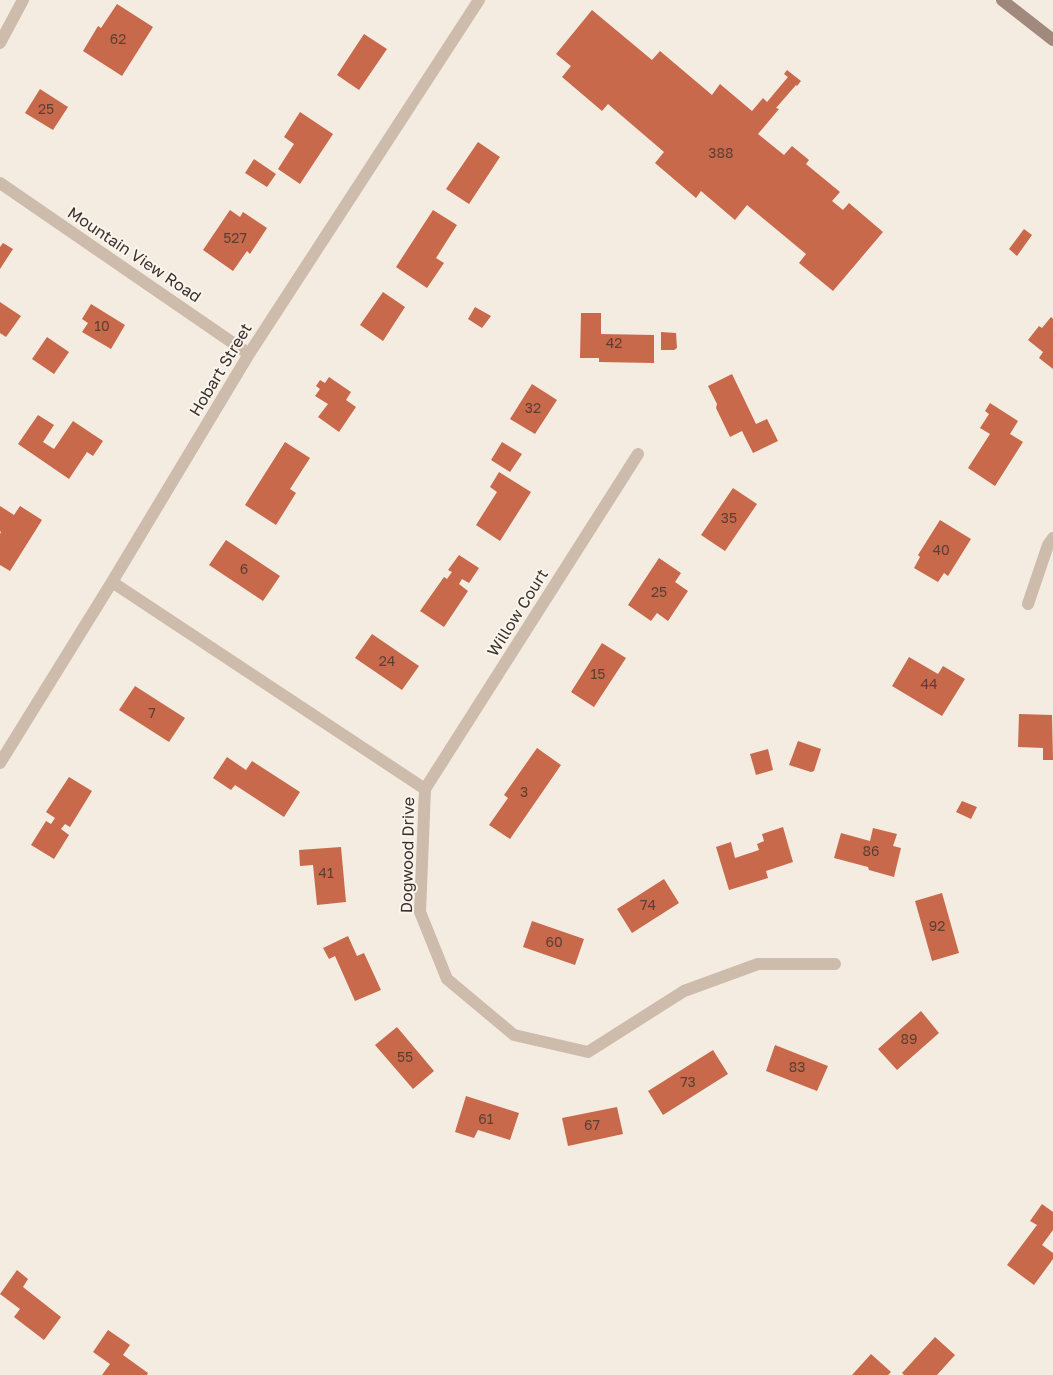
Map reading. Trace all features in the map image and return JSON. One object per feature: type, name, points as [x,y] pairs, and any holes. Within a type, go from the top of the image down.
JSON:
[{"type":"street","points":[[0,43],[23,0]]},
{"type":"street","name":"Hobart Street","points":[[0,763],[112,582],[249,354],[479,0]]},
{"type":"street","points":[[1002,0],[1053,40]]},
{"type":"street","name":"Mountain View Road","points":[[0,183],[249,354]]},
{"type":"street","name":"Willow Court","points":[[425,789],[638,454]]},
{"type":"street","points":[[1028,604],[1048,545],[1053,538]]},
{"type":"street","name":"Dogwood Drive","points":[[112,582],[425,789],[420,912],[447,979],[514,1035],[588,1052],[684,991],[758,964],[835,964]]},
{"type":"building","points":[[117,4],[153,27],[122,76],[83,51],[98,26],[101,28]]},
{"type":"building","points":[[592,10],[652,60],[660,51],[712,95],[720,84],[752,111],[763,98],[767,102],[788,77],[784,74],[787,70],[801,81],[776,108],[779,109],[758,134],[784,155],[792,146],[809,160],[806,164],[840,192],[832,201],[843,210],[849,203],[883,232],[833,291],[799,263],[806,254],[747,205],[735,220],[701,191],[696,198],[655,163],[664,152],[608,104],[602,111],[562,77],[571,66],[556,54]]},
{"type":"building","points":[[364,34],[387,49],[359,90],[337,75]]},
{"type":"building","points":[[40,89],[68,107],[53,130],[25,113]]},
{"type":"building","points":[[300,112],[333,134],[300,184],[278,169],[294,144],[284,137]]},
{"type":"building","points":[[478,142],[500,157],[469,204],[446,189]]},
{"type":"building","points":[[254,159],[276,174],[267,187],[245,173]]},
{"type":"building","points":[[230,210],[240,217],[243,212],[267,228],[250,254],[247,251],[233,271],[203,250]]},
{"type":"building","points":[[433,210],[457,225],[436,258],[444,263],[427,288],[396,267]]},
{"type":"building","points":[[1024,229],[1032,235],[1017,256],[1009,249]]},
{"type":"building","points":[[3,243],[13,249],[0,269],[0,247]]},
{"type":"building","points":[[383,292],[405,307],[383,341],[360,325]]},
{"type":"building","points":[[0,302],[21,316],[6,337],[0,333]]},
{"type":"building","points":[[91,304],[125,325],[111,349],[82,332],[88,323],[82,319]]},
{"type":"building","points":[[475,307],[491,316],[482,328],[468,319]]},
{"type":"building","points":[[581,313],[601,313],[601,334],[654,335],[654,363],[599,362],[599,358],[580,358]]},
{"type":"building","points":[[1051,317],[1053,319],[1053,369],[1039,358],[1043,352],[1028,340],[1039,326],[1042,328]]},
{"type":"building","points":[[661,332],[676,333],[677,348],[674,350],[661,350]]},
{"type":"building","points":[[47,337],[69,352],[54,374],[32,359]]},
{"type":"building","points":[[732,374],[756,424],[767,419],[778,441],[753,453],[742,431],[730,437],[708,386]]},
{"type":"building","points":[[329,377],[351,392],[346,400],[356,407],[339,432],[318,417],[328,404],[315,396],[320,389],[316,386],[320,380],[325,383]]},
{"type":"building","points":[[532,384],[557,400],[535,434],[510,419]]},
{"type":"building","points":[[990,403],[1018,421],[1010,434],[1023,442],[995,486],[968,468],[990,434],[980,428],[989,414],[985,411]]},
{"type":"building","points":[[38,415],[54,425],[43,442],[54,449],[73,421],[103,441],[93,456],[87,452],[69,479],[18,444]]},
{"type":"building","points":[[285,442],[310,458],[290,489],[296,493],[276,525],[245,505]]},
{"type":"building","points":[[502,442],[522,454],[510,472],[491,460]]},
{"type":"building","points":[[499,472],[531,492],[500,541],[476,525],[497,492],[490,487]]},
{"type":"building","points":[[733,488],[757,504],[725,551],[701,535]]},
{"type":"building","points":[[0,506],[14,515],[20,506],[42,520],[10,571],[0,565]]},
{"type":"building","points":[[940,520],[971,539],[948,576],[944,573],[938,582],[914,568],[920,557],[918,555]]},
{"type":"building","points":[[226,540],[280,576],[263,601],[209,565]]},
{"type":"building","points":[[459,555],[479,568],[469,583],[462,579],[459,584],[468,591],[444,627],[420,611],[444,577],[447,579],[452,572],[448,570]]},
{"type":"building","points":[[659,558],[681,573],[675,582],[688,591],[668,621],[657,613],[651,621],[628,605]]},
{"type":"building","points":[[372,634],[419,666],[402,690],[355,658]]},
{"type":"building","points":[[602,643],[626,658],[594,707],[571,692]]},
{"type":"building","points":[[909,657],[938,674],[943,666],[965,679],[942,716],[892,686]]},
{"type":"building","points":[[135,686],[185,718],[169,742],[119,710]]},
{"type":"building","points":[[1019,714],[1052,715],[1053,760],[1043,760],[1043,748],[1018,747]]},
{"type":"building","points":[[798,741],[821,749],[814,771],[811,772],[789,765]]},
{"type":"building","points":[[537,748],[561,765],[510,839],[489,825],[508,798],[504,795]]},
{"type":"building","points":[[768,749],[773,770],[756,775],[750,754]]},
{"type":"building","points":[[227,757],[246,770],[252,761],[300,792],[284,817],[235,785],[231,790],[213,778]]},
{"type":"building","points":[[69,777],[92,791],[70,827],[65,824],[61,829],[69,835],[54,859],[31,845],[46,821],[51,824],[55,818],[46,812]]},
{"type":"building","points":[[962,801],[977,807],[971,819],[956,812]]},
{"type":"building","points":[[783,827],[793,862],[766,871],[768,878],[729,890],[716,847],[731,842],[735,858],[759,850],[757,844],[764,841],[762,834]]},
{"type":"building","points":[[873,828],[897,834],[893,846],[901,848],[894,877],[869,870],[868,867],[834,858],[841,833],[870,841]]},
{"type":"building","points":[[341,847],[346,902],[317,905],[313,865],[300,866],[299,850]]},
{"type":"building","points":[[664,879],[679,903],[632,933],[617,909]]},
{"type":"building","points":[[942,893],[959,953],[932,961],[915,901]]},
{"type":"building","points":[[532,921],[584,939],[575,965],[523,947]]},
{"type":"building","points":[[348,936],[357,956],[364,953],[381,990],[355,1001],[335,956],[329,959],[323,948]]},
{"type":"building","points":[[921,1011],[939,1033],[897,1070],[878,1049]]},
{"type":"building","points":[[397,1027],[434,1071],[413,1089],[375,1045]]},
{"type":"building","points":[[775,1045],[828,1066],[817,1091],[766,1071]]},
{"type":"building","points":[[713,1050],[728,1074],[663,1115],[648,1091]]},
{"type":"building","points":[[466,1096],[519,1113],[510,1140],[478,1130],[474,1138],[455,1132]]},
{"type":"building","points":[[617,1107],[623,1134],[568,1146],[562,1118]]},
{"type":"building","points":[[1042,1204],[1053,1212],[1053,1230],[1042,1245],[1053,1253],[1053,1259],[1034,1285],[1007,1265],[1037,1225],[1030,1221]]},
{"type":"building","points":[[17,1270],[28,1279],[23,1287],[61,1317],[44,1340],[14,1317],[20,1309],[0,1294]]},
{"type":"building","points":[[108,1330],[130,1345],[123,1355],[148,1373],[147,1375],[102,1375],[110,1364],[93,1352]]},
{"type":"building","points":[[935,1337],[955,1355],[937,1375],[904,1375],[902,1373]]},
{"type":"building","points":[[871,1354],[891,1372],[888,1375],[852,1375]]}]
